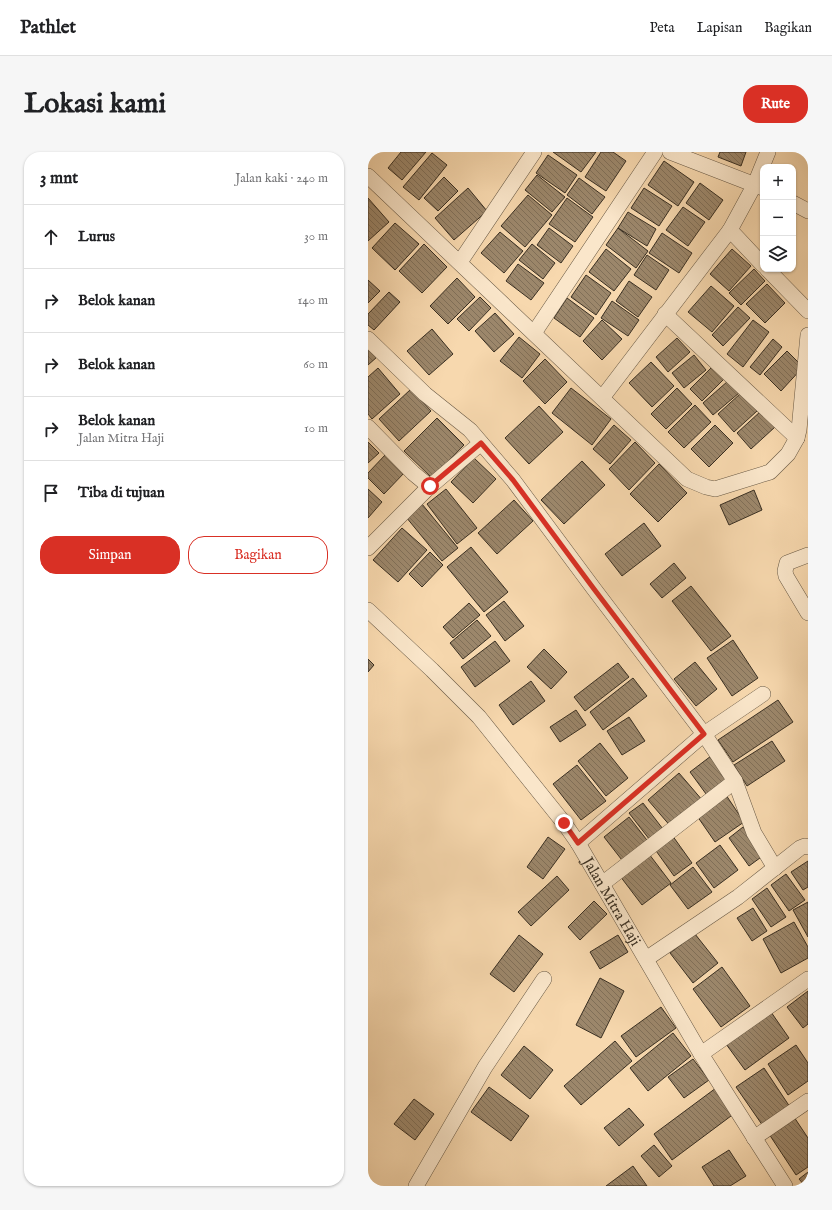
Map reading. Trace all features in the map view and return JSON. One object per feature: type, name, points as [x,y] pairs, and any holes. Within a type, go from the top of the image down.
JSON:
[{"type":"street","points":[[460,262],[534,152]]},
{"type":"street","points":[[534,333],[655,152]]},
{"type":"street","points":[[670,152],[759,186]]},
{"type":"street","points":[[602,398],[730,230],[759,186],[768,152]]},
{"type":"street","points":[[368,176],[687,479],[706,487],[715,489],[770,472],[788,454],[798,438],[808,335]]},
{"type":"street","points":[[796,205],[808,211]]},
{"type":"street","points":[[730,230],[760,262]]},
{"type":"street","points":[[770,272],[808,311]]},
{"type":"street","points":[[665,314],[798,438]]},
{"type":"street","points":[[368,339],[424,394],[470,430],[513,480],[704,734],[735,781],[754,833],[775,868]]},
{"type":"street","points":[[368,427],[413,473],[430,486]]},
{"type":"street","points":[[368,548],[430,486],[481,443]]},
{"type":"street","points":[[808,555],[787,563],[784,571],[808,613]]},
{"type":"street","name":"Jalan Mitra Haji","points":[[368,610],[432,670],[479,717],[564,823],[578,843],[701,1054],[785,1186]]},
{"type":"street","points":[[578,843],[704,734],[763,694]]},
{"type":"street","points":[[602,884],[735,781]]},
{"type":"street","points":[[646,959],[738,897],[800,848],[804,846],[808,847]]},
{"type":"street","points":[[416,1186],[485,1067],[544,979]]},
{"type":"street","points":[[701,1054],[808,979]]},
{"type":"street","points":[[754,1138],[808,1101]]},
{"type":"building","points":[[401,152],[426,152],[402,180],[388,168]]},
{"type":"building","points":[[553,152],[596,152],[581,172]]},
{"type":"building","points":[[601,152],[613,152],[626,161],[606,191],[585,177]]},
{"type":"building","points":[[720,152],[746,152],[741,166],[718,157]]},
{"type":"building","points":[[432,153],[447,165],[419,200],[403,187]]},
{"type":"building","points":[[548,155],[577,175],[565,193],[536,173]]},
{"type":"building","points":[[664,161],[694,182],[678,206],[648,185]]},
{"type":"building","points":[[537,175],[565,197],[552,212],[525,190]]},
{"type":"building","points":[[444,177],[458,191],[438,211],[424,198]]},
{"type":"building","points":[[579,178],[605,197],[592,214],[567,195]]},
{"type":"building","points":[[700,183],[723,200],[709,220],[686,203]]},
{"type":"building","points":[[468,188],[487,211],[454,240],[435,218]]},
{"type":"building","points":[[644,188],[672,206],[659,226],[631,208]]},
{"type":"building","points":[[528,195],[552,215],[525,247],[501,226]]},
{"type":"building","points":[[368,198],[389,222],[368,241]]},
{"type":"building","points":[[567,198],[593,217],[575,242],[549,224]]},
{"type":"building","points":[[683,207],[705,222],[688,246],[666,230]]},
{"type":"building","points":[[628,212],[656,229],[647,246],[618,228]]},
{"type":"building","points":[[395,223],[419,244],[395,270],[372,248]]},
{"type":"building","points":[[549,228],[573,246],[561,263],[537,245]]},
{"type":"building","points":[[618,228],[648,251],[636,268],[606,245]]},
{"type":"building","points":[[500,232],[523,251],[504,273],[481,253]]},
{"type":"building","points":[[662,233],[692,253],[679,273],[649,253]]},
{"type":"building","points":[[424,244],[447,267],[422,293],[399,271]]},
{"type":"building","points":[[532,244],[555,263],[543,279],[519,260]]},
{"type":"building","points":[[606,249],[631,269],[614,291],[589,272]]},
{"type":"building","points":[[732,249],[751,266],[729,291],[710,274]]},
{"type":"building","points":[[647,255],[669,270],[656,290],[634,275]]},
{"type":"building","points":[[518,264],[544,283],[531,300],[506,281]]},
{"type":"building","points":[[754,269],[765,281],[741,305],[729,293]]},
{"type":"building","points":[[586,275],[611,293],[596,315],[571,297]]},
{"type":"building","points":[[457,278],[475,297],[448,324],[430,306]]},
{"type":"building","points":[[368,280],[380,291],[368,303]]},
{"type":"building","points":[[629,281],[652,297],[638,317],[616,301]]},
{"type":"building","points":[[767,284],[785,303],[765,323],[746,304]]},
{"type":"building","points":[[711,286],[734,306],[712,332],[688,312]]},
{"type":"building","points":[[389,292],[400,302],[374,330],[368,325],[368,314]]},
{"type":"building","points":[[480,297],[491,308],[469,331],[457,319]]},
{"type":"building","points":[[567,298],[594,318],[580,337],[554,318]]},
{"type":"building","points":[[612,301],[639,320],[628,336],[601,318]]},
{"type":"building","points":[[738,307],[750,318],[723,346],[712,335]]},
{"type":"building","points":[[495,313],[514,334],[494,352],[475,331]]},
{"type":"building","points":[[602,320],[622,339],[602,360],[583,341]]},
{"type":"building","points":[[753,320],[769,332],[743,367],[727,354]]},
{"type":"building","points":[[432,329],[453,354],[429,375],[407,351]]},
{"type":"building","points":[[519,337],[540,354],[522,378],[500,361]]},
{"type":"building","points":[[677,338],[690,352],[668,372],[656,357]]},
{"type":"building","points":[[773,339],[782,347],[760,375],[750,367]]},
{"type":"building","points":[[368,348],[377,357],[368,365]]},
{"type":"building","points":[[787,351],[803,367],[781,391],[764,374]]},
{"type":"building","points":[[694,355],[706,370],[684,388],[672,373]]},
{"type":"building","points":[[545,359],[567,382],[545,404],[523,381]]},
{"type":"building","points":[[651,362],[674,386],[652,407],[629,383]]},
{"type":"building","points":[[712,367],[724,379],[702,401],[690,389]]},
{"type":"building","points":[[378,368],[400,394],[372,419],[368,414],[368,377]]},
{"type":"building","points":[[728,381],[739,393],[713,415],[703,403]]},
{"type":"building","points":[[571,388],[611,419],[592,445],[552,413]]},
{"type":"building","points":[[677,388],[692,404],[666,429],[651,414]]},
{"type":"building","points":[[411,389],[431,411],[399,441],[379,419]]},
{"type":"building","points":[[741,393],[757,411],[734,432],[718,414]]},
{"type":"building","points":[[695,405],[711,422],[684,448],[668,432]]},
{"type":"building","points":[[539,406],[563,432],[529,464],[505,438]]},
{"type":"building","points":[[761,411],[775,427],[751,449],[737,433]]},
{"type":"building","points":[[437,418],[464,445],[432,478],[404,451]]},
{"type":"building","points":[[614,425],[631,440],[610,464],[593,449]]},
{"type":"building","points":[[715,425],[733,443],[709,467],[691,449]]},
{"type":"building","points":[[368,442],[379,453],[368,463]]},
{"type":"building","points":[[635,442],[655,463],[629,490],[609,469]]},
{"type":"building","points":[[386,454],[405,472],[384,494],[368,478],[368,473]]},
{"type":"building","points":[[474,458],[496,479],[473,503],[451,482]]},
{"type":"building","points":[[582,461],[605,485],[564,524],[541,500]]},
{"type":"building","points":[[659,464],[687,493],[658,522],[630,494]]},
{"type":"building","points":[[368,489],[382,502],[368,518]]},
{"type":"building","points":[[446,489],[477,528],[457,544],[427,504]]},
{"type":"building","points":[[754,490],[762,510],[729,525],[720,505]]},
{"type":"building","points":[[514,500],[533,521],[497,554],[478,533]]},
{"type":"building","points":[[422,504],[458,548],[442,561],[406,517]]},
{"type":"building","points":[[644,523],[661,546],[622,576],[605,554]]},
{"type":"building","points":[[402,528],[427,550],[398,582],[373,560]]},
{"type":"building","points":[[471,547],[508,592],[484,612],[447,567]]},
{"type":"building","points":[[430,552],[443,565],[422,587],[409,574]]},
{"type":"building","points":[[674,563],[686,578],[662,598],[650,584]]},
{"type":"building","points":[[691,586],[731,636],[711,651],[672,601]]},
{"type":"building","points":[[504,601],[524,626],[505,641],[486,615]]},
{"type":"building","points":[[469,603],[480,615],[453,638],[443,627]]},
{"type":"building","points":[[477,620],[491,636],[463,659],[450,643]]},
{"type":"building","points":[[733,640],[758,678],[732,696],[707,658]]},
{"type":"building","points":[[495,641],[510,661],[475,687],[461,667]]},
{"type":"building","points":[[544,649],[567,672],[551,689],[527,667]]},
{"type":"building","points":[[368,659],[374,665],[368,672]]},
{"type":"building","points":[[695,662],[717,689],[696,706],[674,679]]},
{"type":"building","points":[[618,663],[629,677],[585,711],[574,697]]},
{"type":"building","points":[[633,678],[647,696],[603,730],[590,712]]},
{"type":"building","points":[[531,681],[545,701],[513,725],[499,705]]},
{"type":"building","points":[[778,700],[793,722],[733,762],[718,740]]},
{"type":"building","points":[[576,710],[586,725],[560,742],[550,727]]},
{"type":"building","points":[[629,717],[645,741],[622,755],[607,731]]},
{"type":"building","points":[[772,741],[785,761],[747,786],[734,765]]},
{"type":"building","points":[[600,743],[628,778],[606,796],[578,761]]},
{"type":"building","points":[[711,756],[731,781],[709,798],[690,772]]},
{"type":"building","points":[[577,765],[606,801],[581,820],[553,784]]},
{"type":"building","points":[[679,773],[703,801],[672,828],[648,800]]},
{"type":"building","points":[[724,792],[744,822],[715,842],[695,813]]},
{"type":"building","points":[[643,803],[666,833],[653,844],[629,813]]},
{"type":"building","points":[[629,817],[650,844],[625,864],[604,837]]},
{"type":"building","points":[[743,827],[764,855],[749,866],[729,838]]},
{"type":"building","points":[[672,835],[692,863],[674,876],[654,848]]},
{"type":"building","points":[[548,837],[565,849],[543,879],[527,867]]},
{"type":"building","points":[[720,845],[738,870],[714,888],[696,863]]},
{"type":"building","points":[[649,854],[671,883],[642,905],[620,876]]},
{"type":"building","points":[[808,861],[808,887],[803,890],[791,872]]},
{"type":"building","points":[[693,867],[712,892],[688,909],[670,885]]},
{"type":"building","points":[[786,874],[805,900],[789,911],[771,885]]},
{"type":"building","points":[[557,876],[569,890],[531,926],[518,912]]},
{"type":"building","points":[[767,888],[786,917],[771,927],[752,899]]},
{"type":"building","points":[[594,901],[607,914],[580,940],[568,927]]},
{"type":"building","points":[[808,902],[808,937],[793,910]]},
{"type":"building","points":[[753,908],[767,931],[752,941],[737,918]]},
{"type":"building","points":[[794,922],[808,947],[808,958],[781,973],[763,939]]},
{"type":"building","points":[[695,934],[718,963],[693,983],[670,953]]},
{"type":"building","points":[[519,935],[543,954],[514,992],[490,974]]},
{"type":"building","points":[[618,935],[628,952],[600,969],[590,952]]},
{"type":"building","points":[[722,967],[750,1006],[721,1027],[693,989]]},
{"type":"building","points":[[600,978],[624,991],[601,1038],[576,1025]]},
{"type":"building","points":[[808,991],[808,1024],[803,1028],[787,1007]]},
{"type":"building","points":[[661,1007],[676,1028],[636,1057],[621,1036]]},
{"type":"building","points":[[771,1012],[789,1038],[745,1070],[726,1044]]},
{"type":"building","points":[[673,1033],[691,1056],[648,1091],[630,1068]]},
{"type":"building","points":[[615,1041],[632,1061],[581,1105],[564,1086]]},
{"type":"building","points":[[796,1045],[808,1063],[808,1081],[788,1095],[768,1064]]},
{"type":"building","points":[[524,1046],[553,1070],[530,1099],[501,1075]]},
{"type":"building","points":[[693,1059],[709,1080],[684,1098],[668,1077]]},
{"type":"building","points":[[764,1068],[790,1107],[763,1126],[736,1087]]},
{"type":"building","points":[[489,1087],[529,1116],[511,1141],[471,1112]]},
{"type":"building","points":[[716,1088],[735,1113],[672,1160],[654,1134]]},
{"type":"building","points":[[414,1099],[434,1114],[415,1140],[394,1124]]},
{"type":"building","points":[[629,1108],[644,1125],[619,1146],[604,1128]]},
{"type":"building","points":[[794,1117],[808,1138],[808,1167],[796,1175],[769,1134]]},
{"type":"building","points":[[654,1145],[672,1166],[659,1177],[641,1156]]},
{"type":"building","points":[[729,1150],[746,1176],[730,1186],[714,1186],[702,1167]]},
{"type":"building","points":[[633,1166],[647,1186],[606,1186]]},
{"type":"building","points":[[808,1172],[808,1186],[805,1186],[799,1179]]},
{"type":"route","points":[[430,486],[481,443],[513,480],[704,734],[578,843],[564,823]]}]
